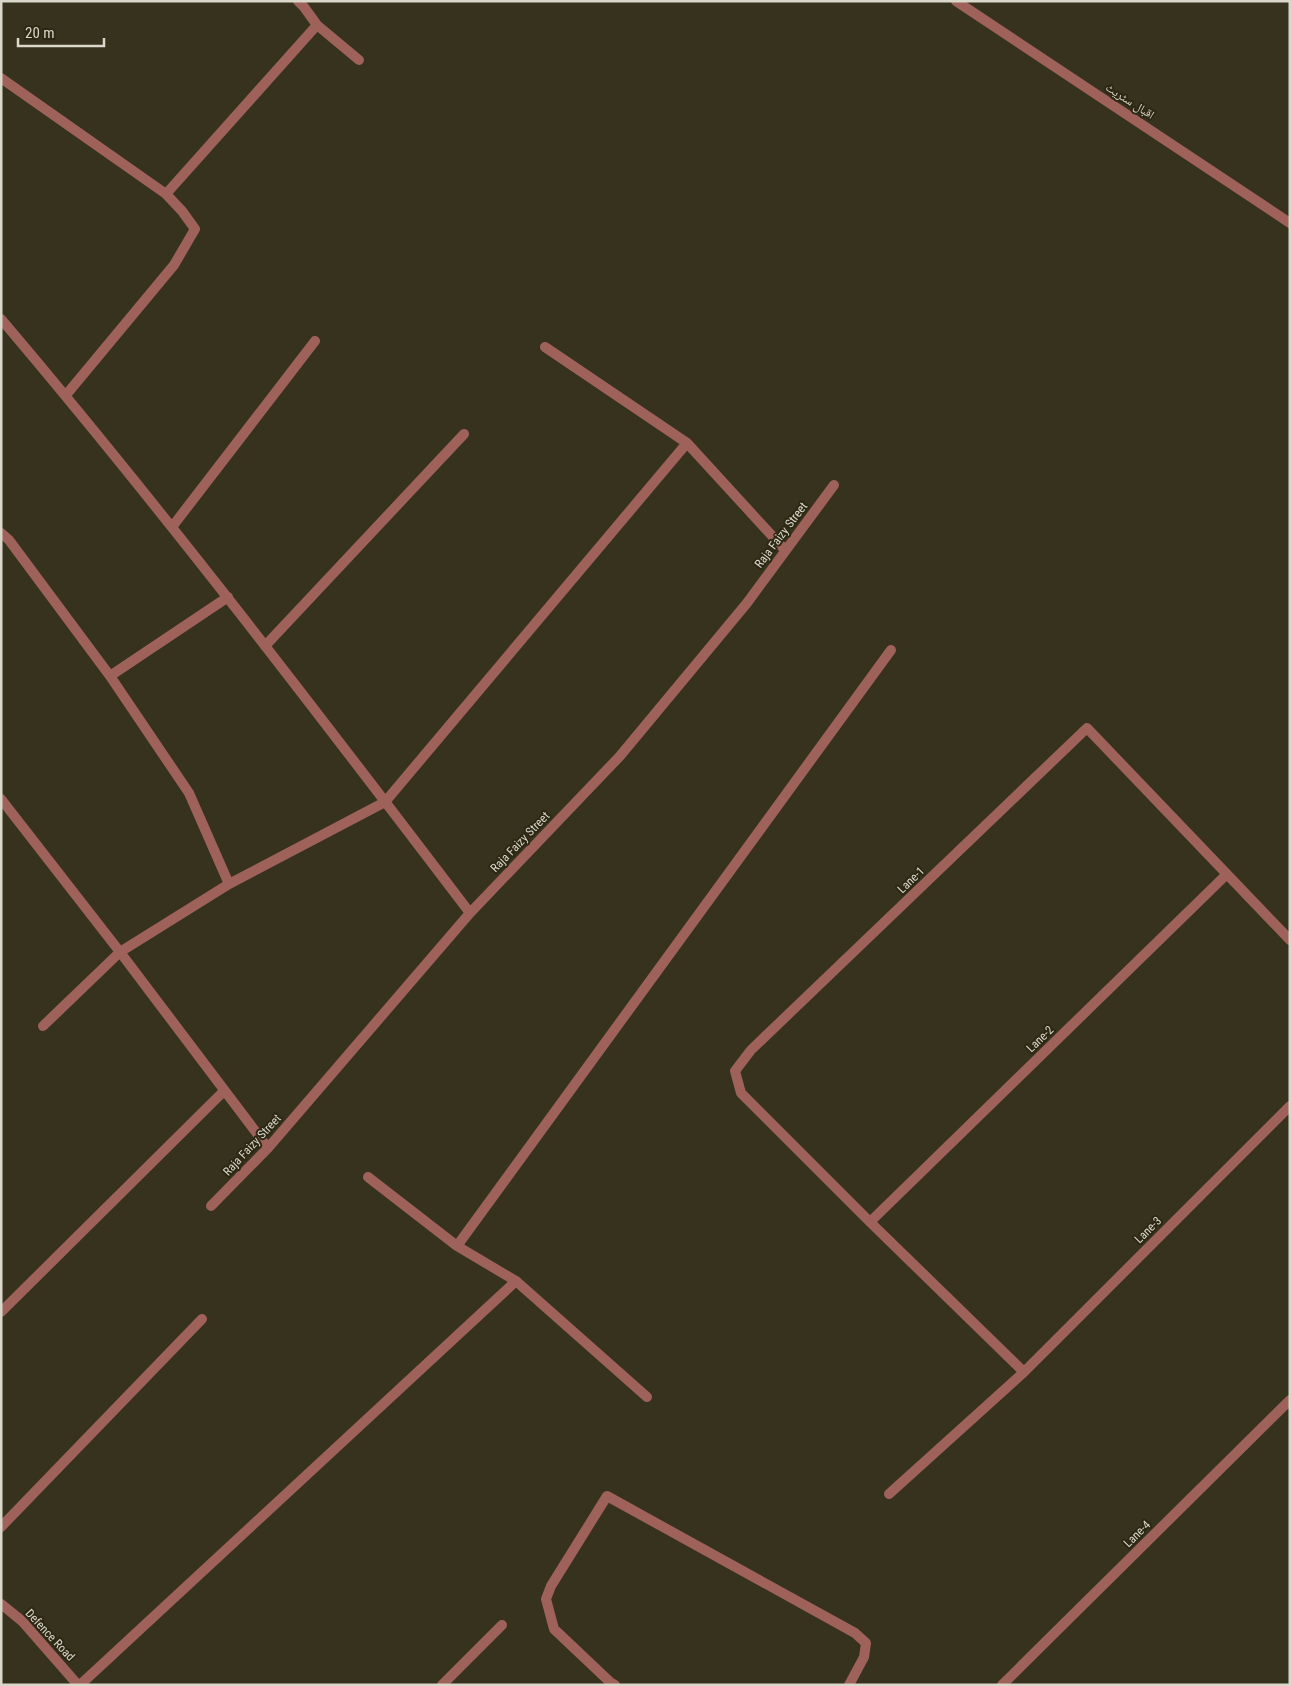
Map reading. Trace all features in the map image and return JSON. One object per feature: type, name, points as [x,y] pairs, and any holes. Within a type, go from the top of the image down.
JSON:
[{"type":"street","points":[[298,1],[317,25],[359,60]]},
{"type":"street","name":"اقبال سٹریٹ","points":[[956,1],[1290,223]]},
{"type":"street","points":[[166,194],[317,25]]},
{"type":"street","points":[[1,78],[166,194],[182,211],[195,230],[174,265],[66,395]]},
{"type":"street","points":[[1,319],[66,395],[228,597],[470,913]]},
{"type":"street","points":[[172,527],[315,341]]},
{"type":"street","points":[[545,347],[687,443],[786,550]]},
{"type":"street","points":[[265,646],[464,434]]},
{"type":"street","points":[[43,1026],[120,952],[228,884],[385,802],[687,443]]},
{"type":"street","name":"Raja Faizy Street","points":[[211,1206],[268,1148],[470,913],[620,756],[747,603],[834,485]]},
{"type":"street","points":[[1,533],[10,540],[110,676],[189,793],[228,884]]},
{"type":"street","points":[[110,676],[228,597]]},
{"type":"street","points":[[457,1246],[891,650]]},
{"type":"street","name":"Lane-1","points":[[870,1222],[741,1093],[735,1071],[751,1050],[1087,728],[1227,874]]},
{"type":"street","points":[[1,799],[120,952],[268,1148]]},
{"type":"street","points":[[1227,874],[1290,940]]},
{"type":"street","name":"Lane-2","points":[[870,1222],[1227,874]]},
{"type":"street","points":[[1,1312],[224,1091]]},
{"type":"street","name":"Lane-3","points":[[889,1494],[1024,1372],[1290,1106]]},
{"type":"street","points":[[368,1177],[457,1246],[516,1281],[647,1397]]},
{"type":"street","points":[[870,1222],[1024,1372]]},
{"type":"street","points":[[79,1685],[516,1281]]},
{"type":"street","points":[[1,1527],[202,1319]]},
{"type":"street","name":"Lane-4","points":[[1002,1685],[1290,1400]]},
{"type":"street","points":[[614,1685],[554,1628],[546,1600],[551,1586],[607,1496],[855,1632],[866,1643],[864,1657],[850,1685]]},
{"type":"street","name":"Defence Road","points":[[1,1604],[22,1621],[79,1685]]},
{"type":"street","points":[[442,1685],[502,1625]]}]
